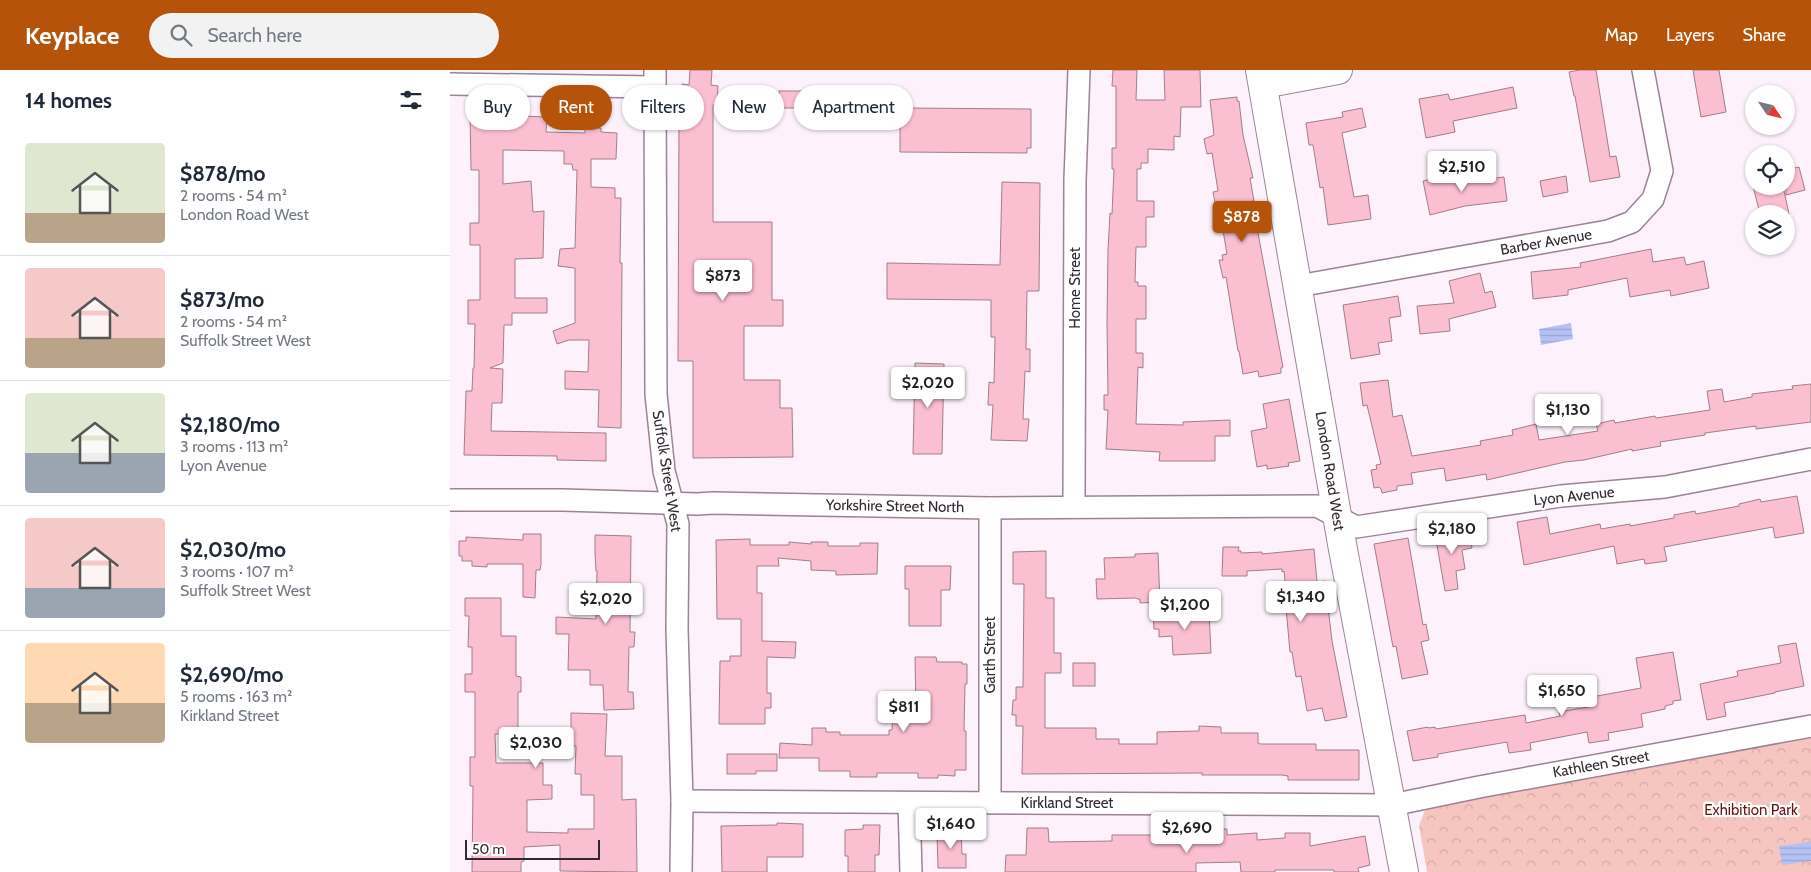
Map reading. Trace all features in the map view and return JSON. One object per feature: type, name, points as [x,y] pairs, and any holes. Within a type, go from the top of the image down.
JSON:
[{"type":"street","name":"Home Street","points":[[1074,506],[1075,187],[1079,70]]},
{"type":"street","points":[[1261,77],[1338,70]]},
{"type":"street","name":"Barber Avenue","points":[[1298,286],[1608,231],[1632,222],[1653,199],[1662,171],[1643,70]]},
{"type":"street","name":"London Road West","points":[[1261,77],[1338,518],[1404,872]]},
{"type":"street","points":[[450,84],[655,79]]},
{"type":"street","name":"Suffolk Street West","points":[[655,79],[656,394],[664,471],[678,524],[677,628],[682,800],[681,872]]},
{"type":"street","name":"Lyon Avenue","points":[[1338,518],[1356,527],[1561,496],[1665,487],[1811,459]]},
{"type":"street","name":"Yorkshire Street North","points":[[450,500],[556,500],[990,508],[1317,506],[1338,518]]},
{"type":"street","name":"Garth Street","points":[[990,508],[990,802]]},
{"type":"street","name":"Kathleen Street","points":[[1392,805],[1479,786],[1811,726]]},
{"type":"street","name":"Kirkland Street","points":[[682,800],[1392,805]]},
{"type":"street","points":[[909,803],[911,872]]},
{"type":"green space","name":"Exhibition Park","points":[[1811,738],[1811,872],[1427,872],[1419,826],[1426,807]]},
{"type":"water","points":[[1571,323],[1573,339],[1541,345],[1539,329]]},
{"type":"water","points":[[1811,842],[1811,861],[1782,865],[1779,846]]},
{"type":"building","points":[[690,70],[712,70],[711,85],[714,85],[713,222],[772,222],[772,300],[783,300],[783,326],[744,326],[744,380],[780,380],[780,408],[792,408],[793,457],[693,458],[693,361],[678,361],[679,130],[704,130],[704,85],[689,85]]},
{"type":"building","points":[[1113,70],[1137,70],[1136,100],[1165,100],[1164,70],[1200,70],[1201,107],[1181,107],[1180,137],[1174,136],[1174,150],[1148,149],[1148,163],[1141,163],[1141,169],[1137,169],[1137,201],[1154,201],[1154,217],[1146,217],[1146,247],[1136,247],[1135,282],[1138,282],[1138,286],[1146,286],[1146,319],[1136,319],[1136,353],[1143,353],[1143,368],[1138,367],[1136,424],[1183,425],[1183,422],[1230,420],[1230,436],[1215,436],[1215,461],[1159,461],[1160,452],[1106,449],[1108,410],[1104,410],[1104,395],[1108,395],[1108,250],[1114,169],[1112,169],[1112,148],[1116,148],[1116,86],[1112,86]]},
{"type":"building","points":[[1596,70],[1610,157],[1616,156],[1620,177],[1590,182],[1569,72]]},
{"type":"building","points":[[1693,70],[1719,70],[1726,112],[1701,117]]},
{"type":"building","points":[[1513,87],[1517,108],[1453,121],[1455,132],[1426,138],[1419,99],[1448,94],[1450,100]]},
{"type":"building","points":[[784,91],[794,91],[794,108],[784,108]]},
{"type":"building","points":[[1237,97],[1253,178],[1250,178],[1254,201],[1252,201],[1283,367],[1281,368],[1281,373],[1259,377],[1258,371],[1243,374],[1226,277],[1223,278],[1219,260],[1223,260],[1222,255],[1227,254],[1220,213],[1217,213],[1213,192],[1218,191],[1212,153],[1207,154],[1204,139],[1214,135],[1210,100]]},
{"type":"building","points":[[913,108],[1031,109],[1031,148],[1027,148],[1027,153],[900,152],[900,130],[913,130]]},
{"type":"building","points":[[1362,108],[1366,127],[1342,133],[1354,197],[1368,195],[1371,219],[1328,225],[1323,187],[1320,188],[1313,145],[1309,145],[1306,123],[1343,117],[1342,112]]},
{"type":"building","points":[[530,116],[540,117],[540,130],[546,130],[546,132],[585,133],[585,130],[601,130],[601,132],[617,133],[616,159],[591,159],[591,187],[615,188],[615,198],[621,198],[621,428],[598,427],[599,390],[565,389],[565,371],[588,372],[589,340],[569,340],[557,344],[553,331],[575,323],[575,268],[558,266],[560,249],[575,248],[577,170],[573,170],[572,164],[564,164],[564,151],[503,150],[503,184],[531,181],[533,212],[544,211],[543,258],[515,259],[515,298],[547,298],[547,313],[512,313],[512,325],[504,325],[503,363],[490,368],[503,369],[502,403],[492,403],[491,431],[606,433],[606,461],[557,460],[557,456],[464,455],[466,391],[472,391],[474,368],[475,324],[468,324],[468,300],[480,300],[480,245],[470,245],[470,223],[479,223],[479,170],[471,170],[470,130],[530,130]]},
{"type":"building","points":[[1799,167],[1805,190],[1795,193],[1795,168]]},
{"type":"building","points":[[1459,173],[1461,182],[1504,177],[1507,201],[1465,206],[1430,215],[1423,181]]},
{"type":"building","points":[[1566,176],[1568,192],[1543,197],[1540,181]]},
{"type":"building","points":[[1002,182],[1040,183],[1039,291],[1027,291],[1026,349],[1030,349],[1030,372],[1025,371],[1023,419],[1029,419],[1027,441],[991,440],[993,405],[988,405],[989,382],[994,383],[995,337],[991,337],[991,300],[887,299],[887,263],[1000,265]]},
{"type":"building","points":[[1755,195],[1785,195],[1787,205],[1758,205]]},
{"type":"building","points":[[1651,249],[1653,262],[1684,257],[1686,265],[1704,261],[1709,288],[1671,296],[1670,290],[1630,297],[1627,278],[1568,290],[1568,295],[1533,299],[1531,272],[1581,267],[1580,263]]},
{"type":"building","points":[[1480,273],[1485,293],[1492,291],[1496,307],[1449,319],[1450,331],[1420,334],[1417,306],[1454,303],[1449,281]]},
{"type":"building","points":[[1398,296],[1401,316],[1389,318],[1392,341],[1378,343],[1380,354],[1351,359],[1343,305]]},
{"type":"building","points":[[915,363],[944,364],[942,454],[913,454]]},
{"type":"building","points":[[1388,380],[1393,417],[1402,415],[1412,456],[1481,445],[1480,441],[1513,435],[1512,430],[1536,424],[1539,440],[1598,431],[1596,424],[1614,420],[1615,423],[1655,416],[1656,418],[1710,410],[1707,391],[1722,389],[1724,402],[1752,397],[1752,394],[1793,389],[1792,386],[1811,384],[1811,422],[1756,429],[1756,426],[1705,433],[1705,435],[1660,442],[1661,446],[1632,451],[1632,449],[1584,460],[1565,462],[1487,480],[1486,474],[1446,481],[1444,468],[1411,473],[1413,484],[1397,486],[1397,490],[1382,493],[1379,487],[1374,488],[1371,470],[1377,469],[1376,465],[1381,464],[1367,405],[1363,406],[1360,383]]},
{"type":"building","points":[[1289,399],[1300,461],[1288,463],[1289,466],[1267,469],[1267,465],[1257,467],[1251,431],[1267,428],[1263,404]]},
{"type":"building","points":[[1797,496],[1804,533],[1775,538],[1773,527],[1664,547],[1667,561],[1645,564],[1644,559],[1617,564],[1614,546],[1524,565],[1517,522],[1547,517],[1550,534],[1600,524],[1601,529],[1630,524],[1630,526],[1674,518],[1674,515],[1695,511],[1696,514],[1739,506],[1739,504],[1760,499],[1761,502]]},
{"type":"building","points":[[1469,528],[1472,548],[1462,550],[1465,569],[1456,571],[1458,589],[1445,591],[1435,534]]},
{"type":"building","points":[[523,534],[541,534],[541,565],[540,570],[536,570],[535,598],[523,597],[523,564],[487,564],[487,567],[472,566],[472,561],[462,561],[462,556],[459,556],[459,541],[466,541],[466,537],[523,540]]},
{"type":"building","points":[[595,535],[631,536],[630,632],[635,632],[634,647],[629,647],[628,692],[633,692],[634,709],[604,710],[603,685],[590,685],[590,670],[568,670],[569,634],[556,634],[556,617],[596,619],[597,571]]},
{"type":"building","points":[[1408,538],[1423,625],[1426,624],[1429,640],[1421,642],[1428,674],[1402,679],[1396,646],[1393,647],[1374,544]]},
{"type":"building","points":[[750,539],[750,545],[828,542],[828,546],[860,546],[860,543],[878,543],[877,574],[836,575],[836,571],[811,570],[811,561],[778,558],[779,566],[757,566],[757,593],[762,593],[762,641],[796,642],[795,658],[767,657],[767,693],[771,693],[771,708],[765,708],[765,724],[719,724],[720,661],[730,661],[730,656],[741,656],[741,619],[717,619],[716,540]]},
{"type":"building","points":[[1223,547],[1239,547],[1238,551],[1241,551],[1241,553],[1262,552],[1262,554],[1314,549],[1317,582],[1325,581],[1332,641],[1347,717],[1325,721],[1322,708],[1307,711],[1301,676],[1296,677],[1292,652],[1290,652],[1284,571],[1282,572],[1282,569],[1247,571],[1247,576],[1222,576]]},
{"type":"building","points":[[1046,551],[1046,598],[1054,598],[1054,653],[1061,653],[1061,673],[1045,673],[1045,728],[1096,728],[1096,739],[1119,739],[1119,744],[1157,744],[1157,732],[1199,731],[1199,726],[1221,727],[1221,733],[1258,733],[1258,743],[1260,744],[1316,744],[1316,750],[1359,750],[1359,780],[1288,780],[1288,776],[1282,775],[1202,775],[1202,773],[1022,774],[1023,726],[1016,726],[1016,715],[1012,715],[1013,700],[1016,700],[1016,687],[1023,687],[1024,584],[1013,584],[1013,552]]},
{"type":"building","points":[[1158,553],[1160,602],[1140,603],[1140,599],[1136,598],[1097,599],[1096,579],[1105,579],[1104,558],[1135,557],[1135,554]]},
{"type":"building","points":[[905,566],[951,566],[950,590],[941,590],[941,626],[909,626],[909,589],[905,589]]},
{"type":"building","points":[[465,598],[501,598],[501,636],[516,636],[516,676],[521,677],[521,692],[518,692],[518,734],[495,734],[496,763],[543,763],[543,785],[552,785],[552,799],[527,800],[527,832],[568,833],[568,829],[594,829],[594,795],[581,795],[581,774],[575,774],[576,746],[559,746],[559,731],[571,732],[571,713],[607,714],[605,756],[622,756],[622,800],[636,799],[637,872],[560,871],[560,845],[524,847],[524,861],[521,862],[521,872],[472,872],[473,786],[470,786],[470,757],[475,757],[475,692],[465,692],[465,674],[472,674],[472,647],[468,647],[469,616],[465,616]]},
{"type":"building","points":[[1169,609],[1169,615],[1209,612],[1211,653],[1173,655],[1172,636],[1159,637],[1159,629],[1154,629],[1153,610]]},
{"type":"building","points":[[1796,643],[1804,686],[1724,703],[1726,716],[1707,720],[1700,684],[1738,676],[1737,671],[1781,663],[1778,646]]},
{"type":"building","points":[[1673,652],[1681,700],[1673,701],[1673,704],[1665,706],[1665,709],[1641,714],[1643,727],[1608,733],[1609,740],[1589,743],[1587,732],[1530,743],[1531,750],[1509,753],[1507,742],[1438,754],[1438,757],[1413,761],[1407,731],[1428,727],[1435,727],[1436,729],[1525,715],[1526,723],[1560,716],[1559,712],[1588,707],[1586,698],[1641,688],[1636,658]]},
{"type":"building","points":[[915,657],[936,657],[937,662],[962,662],[962,664],[967,664],[964,731],[966,731],[966,770],[955,770],[955,776],[938,775],[938,778],[918,778],[918,773],[877,773],[877,777],[850,777],[850,771],[819,771],[819,758],[779,758],[780,743],[812,745],[812,728],[826,728],[826,732],[840,732],[840,735],[889,735],[889,730],[892,730],[893,711],[916,712]]},
{"type":"building","points":[[1073,663],[1095,663],[1095,686],[1073,686]]},
{"type":"building","points":[[727,754],[777,754],[777,771],[756,771],[756,774],[727,774]]},
{"type":"building","points":[[777,823],[803,824],[803,857],[767,857],[767,872],[722,872],[721,826],[777,825]]},
{"type":"building","points":[[863,825],[880,825],[879,855],[875,855],[875,872],[848,872],[848,856],[845,856],[845,830],[863,829]]},
{"type":"building","points":[[1027,828],[1048,828],[1049,842],[1112,841],[1112,835],[1205,835],[1205,830],[1227,829],[1227,835],[1257,833],[1257,840],[1285,838],[1285,833],[1310,833],[1310,846],[1365,836],[1370,865],[1358,868],[1359,872],[1275,870],[1275,872],[1241,872],[1240,862],[1196,863],[1196,872],[1005,872],[1006,855],[1026,855]]},
{"type":"building","points":[[946,830],[961,830],[962,854],[966,854],[966,868],[938,868],[937,833],[946,833]]}]
